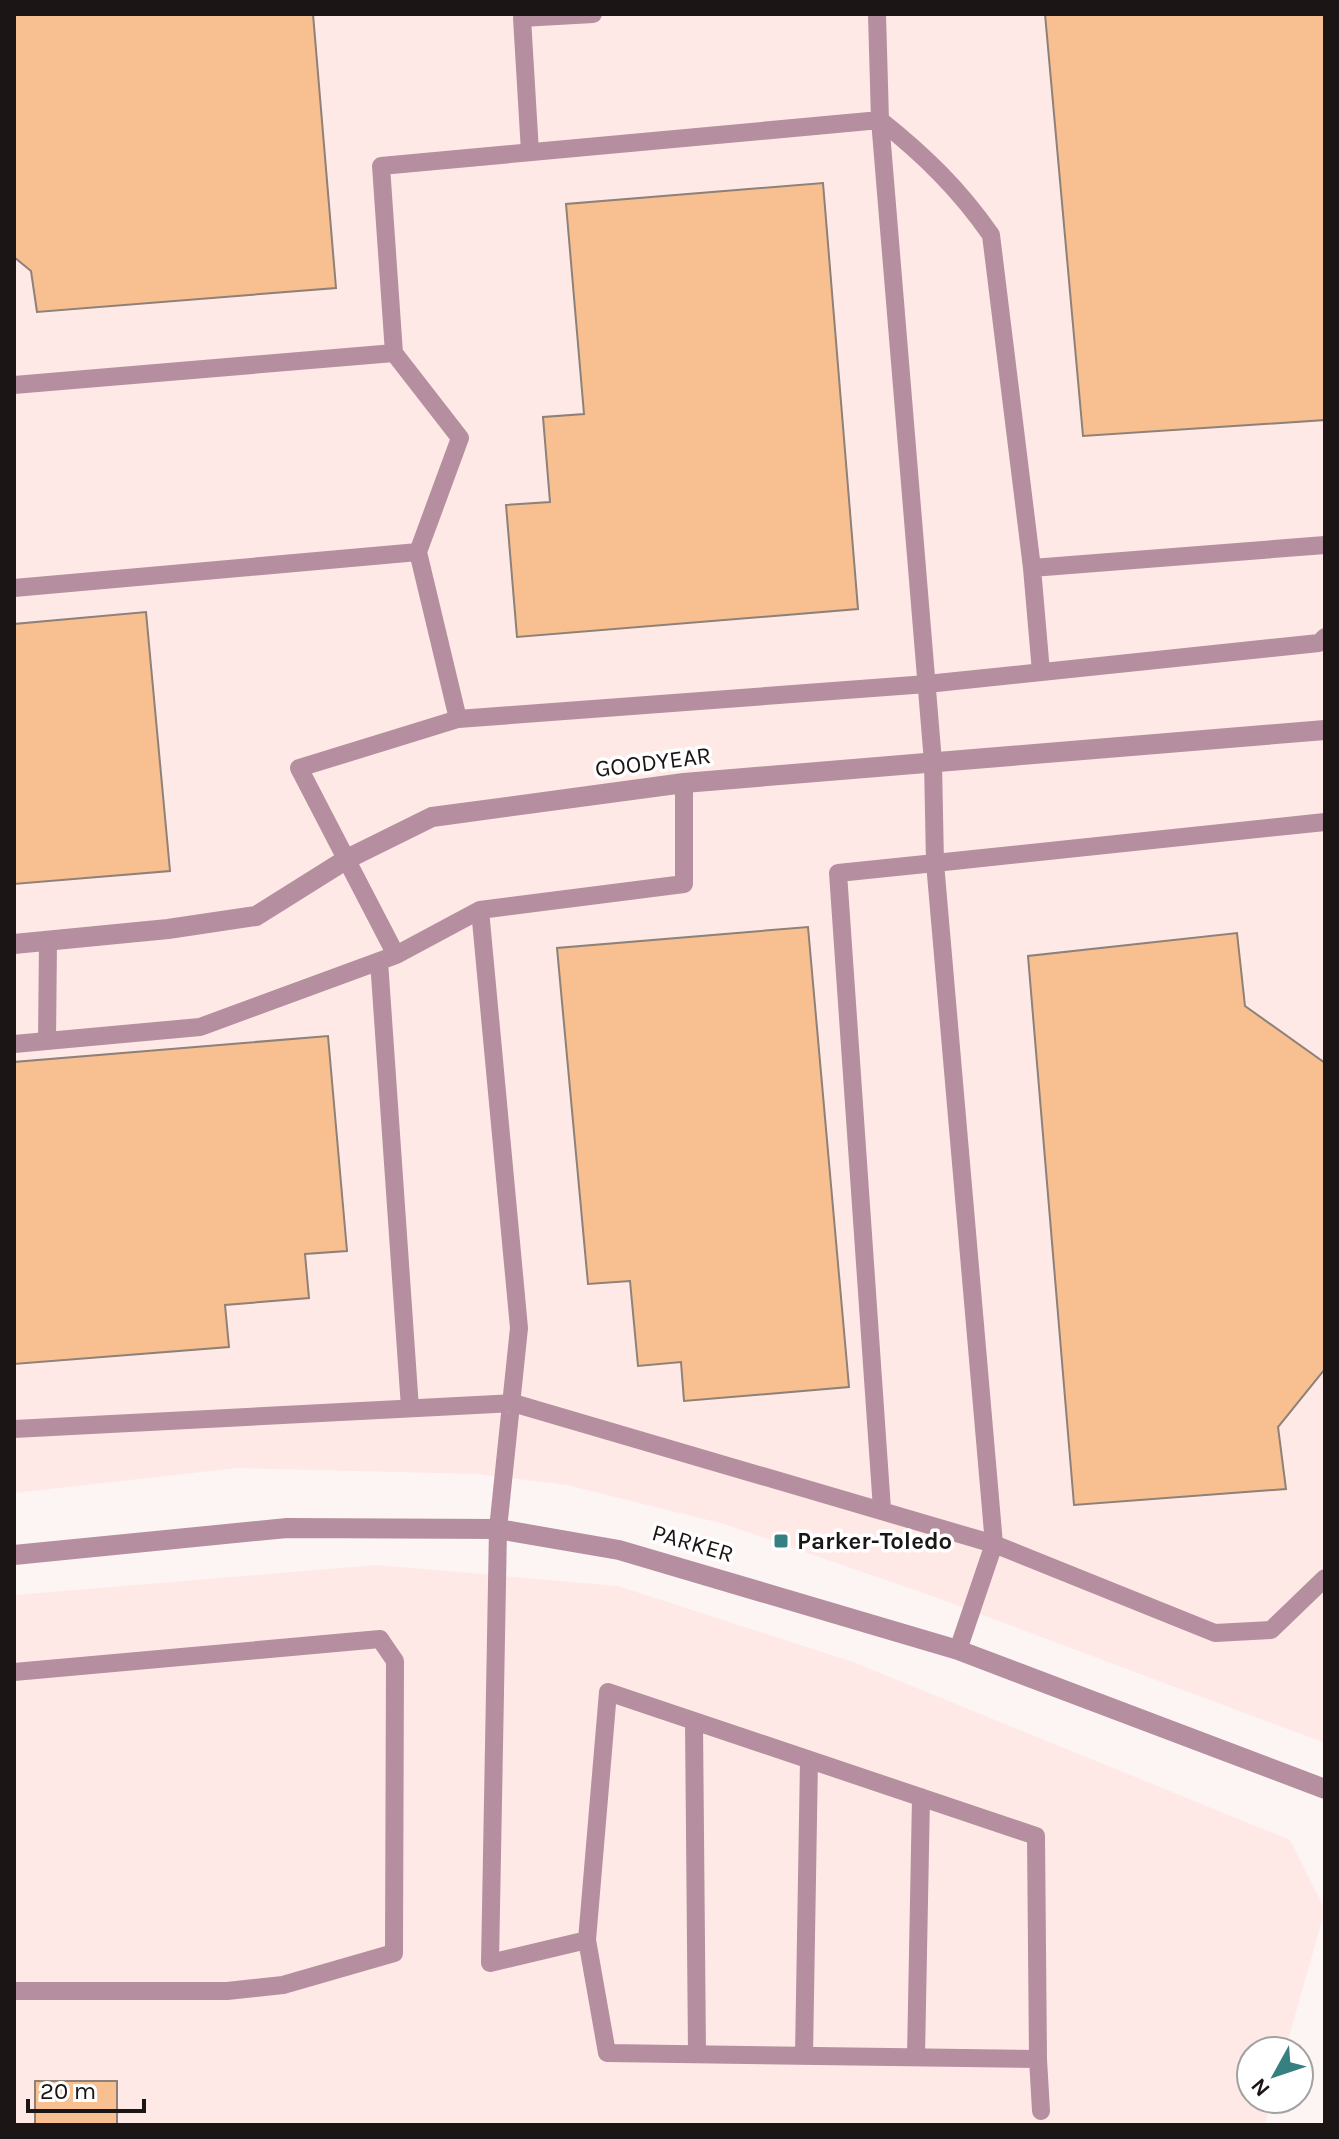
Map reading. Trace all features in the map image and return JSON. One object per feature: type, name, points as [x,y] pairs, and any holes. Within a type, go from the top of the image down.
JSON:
[{"type":"street","name":"GOODYEAR","points":[[14,944],[256,916],[347,859],[432,817],[684,783],[1325,730]]},
{"type":"street","name":"PARKER","points":[[14,1555],[287,1528],[498,1529],[619,1550],[958,1650],[1325,1789]]},
{"type":"lane","points":[[530,152],[522,18],[593,14]]},
{"type":"lane","points":[[877,14],[880,120],[933,762],[935,863],[994,1544],[958,1650]]},
{"type":"lane","points":[[458,719],[418,552],[460,438],[394,353],[381,166],[880,120],[932,162],[963,195],[991,235],[1032,568],[1041,672]]},
{"type":"lane","points":[[14,385],[394,353]]},
{"type":"lane","points":[[1032,568],[1325,545]]},
{"type":"lane","points":[[14,588],[418,552]]},
{"type":"lane","points":[[410,1408],[388,958],[347,859],[299,768],[458,719],[927,684],[1319,643],[1325,637]]},
{"type":"lane","points":[[14,1044],[200,1027],[388,958],[480,910],[684,884],[684,783]]},
{"type":"lane","points":[[882,1509],[838,873],[1325,822]]},
{"type":"lane","points":[[480,910],[519,1328],[498,1529],[490,1963],[587,1940]]},
{"type":"lane","points":[[47,1041],[48,942]]},
{"type":"lane","points":[[14,1429],[513,1403],[994,1544],[1215,1633],[1271,1630],[1325,1578]]},
{"type":"lane","points":[[14,1672],[380,1639],[395,1661],[394,1953],[283,1985],[227,1991],[14,1991]]},
{"type":"lane","points":[[1038,2059],[607,2053],[587,1940],[608,1692],[1036,1836],[1041,2111]]},
{"type":"lane","points":[[694,1722],[697,2054]]},
{"type":"lane","points":[[804,2055],[809,1760]]},
{"type":"lane","points":[[916,2057],[921,1797]]},
{"type":"shaded area","points":[[14,14],[1325,14],[1325,1743],[932,1596],[724,1524],[567,1485],[476,1474],[237,1468],[14,1493]]},
{"type":"shaded area","points":[[377,1565],[618,1586],[853,1662],[1290,1840],[1325,1910],[1290,2035],[1235,2035],[1235,2115],[1268,2115],[1265,2125],[14,2125],[14,1595]]},
{"type":"building","points":[[14,14],[313,14],[336,288],[37,312],[31,271],[14,257]]},
{"type":"building","points":[[1045,14],[1325,14],[1325,420],[1083,436]]},
{"type":"building","points":[[823,183],[858,609],[517,637],[506,505],[550,502],[543,417],[584,414],[566,204]]},
{"type":"building","points":[[146,612],[170,871],[14,884],[14,624]]},
{"type":"building","points":[[808,927],[849,1387],[684,1401],[681,1362],[638,1366],[630,1281],[588,1284],[557,948]]},
{"type":"building","points":[[1237,933],[1245,1006],[1325,1063],[1325,1369],[1278,1427],[1286,1489],[1074,1505],[1028,956]]},
{"type":"building","points":[[328,1036],[347,1251],[305,1254],[309,1298],[225,1305],[229,1347],[14,1364],[14,1062]]},
{"type":"building","points":[[35,2081],[117,2081],[117,2125],[35,2125]]},
{"type":"place","name":"Parker-Toledo","points":[[781,1541]]}]
